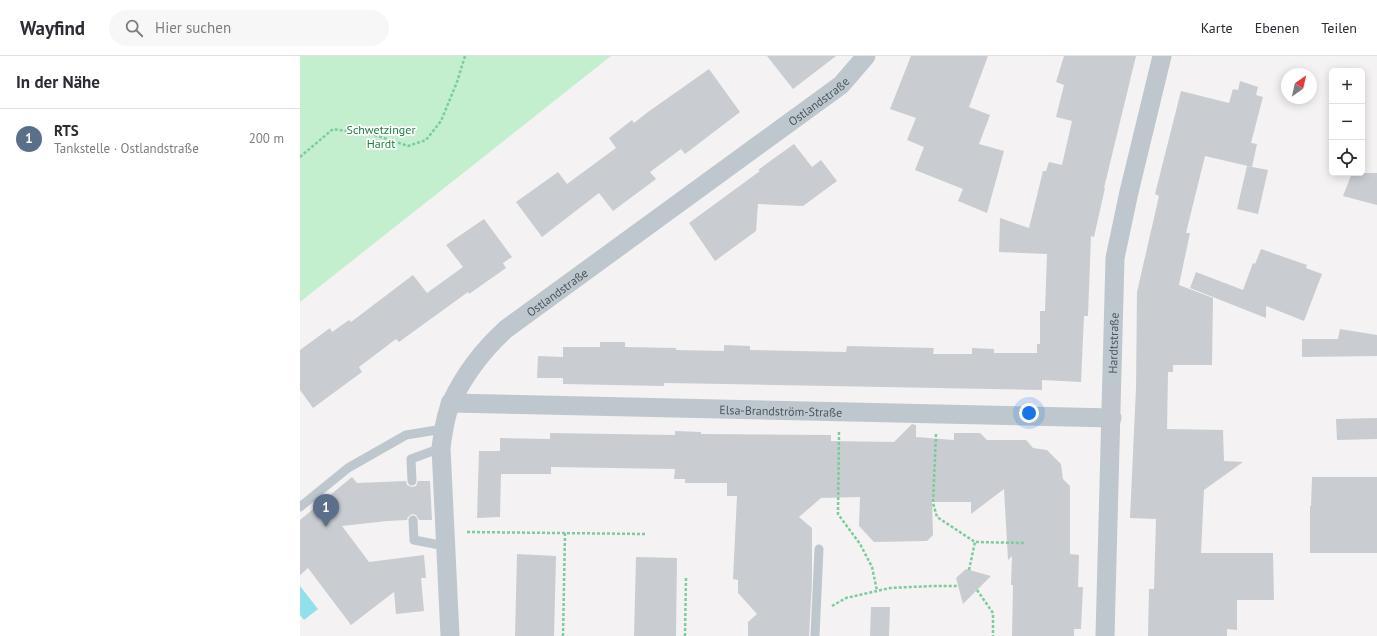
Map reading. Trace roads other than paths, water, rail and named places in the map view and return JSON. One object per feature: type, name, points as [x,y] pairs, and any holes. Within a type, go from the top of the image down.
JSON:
[{"type":"street","name":"Ostlandstraße","points":[[450,636],[441,448],[450,404],[476,362],[489,344],[506,329],[841,85],[866,56]]},
{"type":"street","name":"Hardtstraße","points":[[1106,636],[1115,258],[1129,192],[1162,56]]},
{"type":"street","name":"Elsa-Brandström-Straße","points":[[450,404],[1112,418]]},
{"type":"lane","points":[[300,507],[348,468],[406,435],[444,429]]},
{"type":"lane","points":[[412,481],[411,459],[441,448]]},
{"type":"lane","points":[[413,520],[414,540],[445,539]]},
{"type":"lane","points":[[816,636],[819,549]]},
{"type":"water","points":[[300,586],[318,609],[304,620],[300,615]]},
{"type":"place","name":"RTS","points":[[326,527]]},
{"type":"park label","name":"Schwetzinger Hardt","points":[[381,136]]}]
